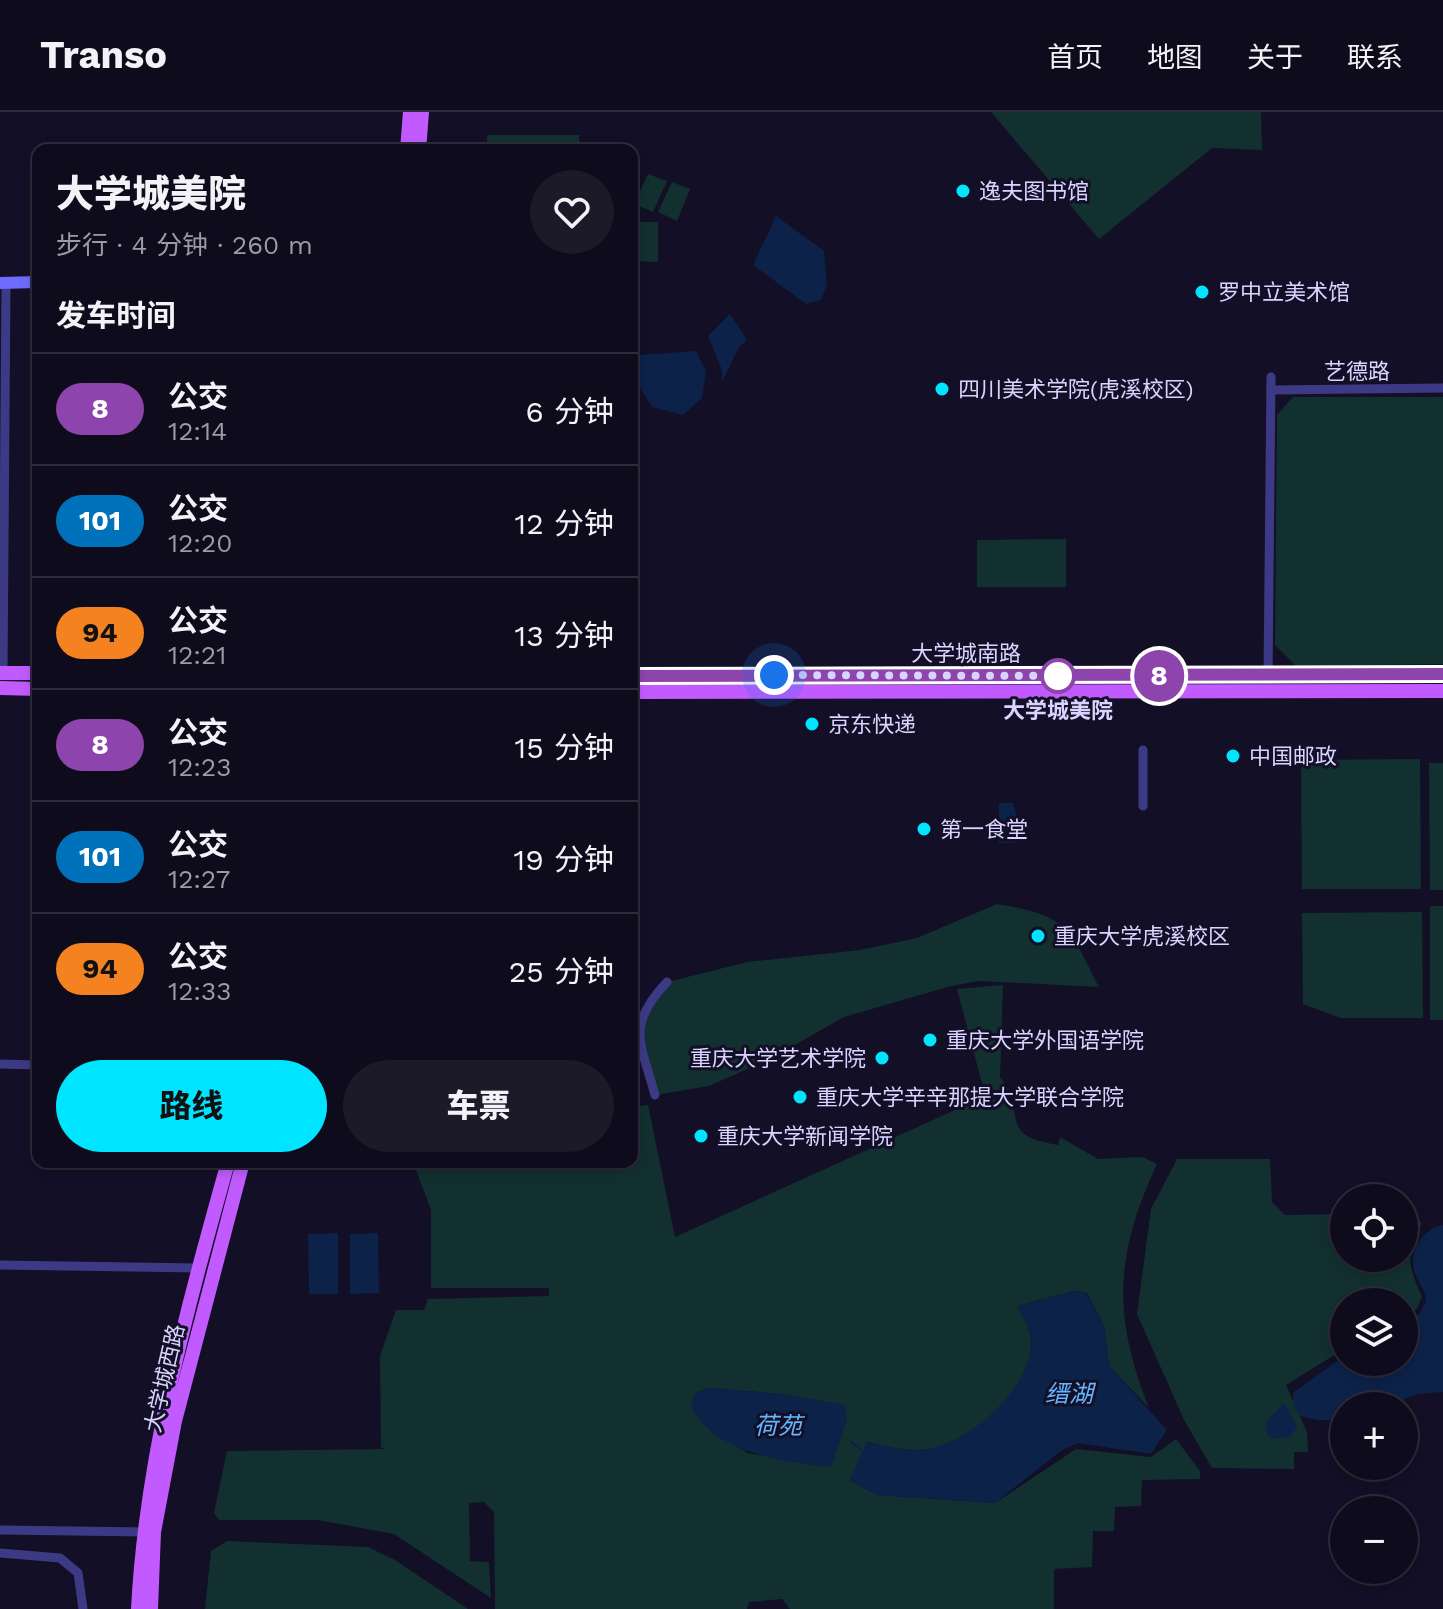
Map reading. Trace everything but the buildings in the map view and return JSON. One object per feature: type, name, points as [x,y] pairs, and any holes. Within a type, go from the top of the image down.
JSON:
[{"type":"main road","points":[[407,144],[410,112]]},
{"type":"main road","points":[[419,144],[422,112]]},
{"type":"main road","points":[[2,673],[32,673]]},
{"type":"main road","name":"大学城南路","points":[[638,676],[1443,674]]},
{"type":"main road","points":[[0,688],[32,689]]},
{"type":"main road","name":"大学城南路","points":[[638,692],[1443,691]]},
{"type":"main road","name":"大学城西路","points":[[138,1609],[162,1418],[226,1168]]},
{"type":"main road","name":"大学城西路","points":[[151,1609],[148,1532],[241,1168]]},
{"type":"street","points":[[2,673],[3,283],[32,282]]},
{"type":"street","points":[[1270,691],[1267,675],[1271,377]]},
{"type":"street","name":"艺德路","points":[[1271,390],[1443,388]]},
{"type":"street","points":[[1143,750],[1143,806]]},
{"type":"street","points":[[655,1095],[638,1023],[648,1002],[667,982]]},
{"type":"street","points":[[0,1064],[32,1065]]},
{"type":"street","points":[[0,1265],[199,1268]]},
{"type":"street","points":[[0,1530],[148,1532]]},
{"type":"street","points":[[0,1553],[60,1558],[78,1573],[83,1609]]},
{"type":"green space","points":[[991,112],[1261,112],[1262,150],[1212,148],[1099,239]]},
{"type":"green space","points":[[487,135],[579,135],[579,144],[487,144]]},
{"type":"green space","points":[[648,174],[667,181],[653,212],[638,206],[638,195]]},
{"type":"green space","points":[[672,182],[690,189],[677,221],[658,212]]},
{"type":"green space","points":[[638,222],[658,222],[658,262],[638,261]]},
{"type":"green space","points":[[1293,397],[1443,397],[1443,664],[1296,666],[1275,645],[1277,415]]},
{"type":"green space","points":[[1066,539],[1066,587],[977,587],[977,540]]},
{"type":"green space","points":[[1420,759],[1421,889],[1302,889],[1301,760]]},
{"type":"green space","points":[[1429,763],[1443,763],[1443,890],[1430,890]]},
{"type":"green space","points":[[997,904],[1038,913],[1063,927],[1080,950],[1099,987],[979,981],[951,986],[844,1017],[772,1058],[709,1086],[655,1095],[642,1045],[648,1002],[667,982],[747,962],[860,950],[917,938]]},
{"type":"green space","points":[[1430,906],[1443,906],[1443,1020],[1430,1020]]},
{"type":"green space","points":[[1422,912],[1423,1018],[1341,1018],[1303,1004],[1302,913]]},
{"type":"green space","points":[[1003,985],[1000,1077],[1012,1095],[983,1087],[957,989]]},
{"type":"green space","points":[[986,1096],[1014,1107],[1021,1131],[1032,1139],[1058,1145],[1060,1137],[1098,1159],[1143,1157],[1157,1164],[1133,1227],[1123,1285],[1129,1343],[1149,1408],[1109,1366],[1104,1326],[1087,1293],[1073,1291],[1018,1306],[1031,1337],[1029,1359],[1022,1377],[997,1410],[963,1436],[928,1449],[905,1449],[868,1442],[850,1480],[877,1495],[995,1503],[1076,1449],[1151,1457],[1176,1439],[1200,1471],[1200,1479],[1142,1480],[1141,1506],[1115,1507],[1114,1531],[1093,1531],[1092,1567],[1054,1569],[1054,1609],[790,1609],[782,1599],[749,1602],[747,1609],[495,1609],[494,1512],[484,1502],[469,1503],[470,1561],[489,1562],[491,1598],[394,1534],[318,1520],[219,1520],[214,1513],[227,1451],[384,1449],[381,1447],[380,1356],[396,1310],[424,1310],[428,1299],[549,1296],[549,1288],[431,1288],[431,1210],[415,1168],[638,1168],[638,1106],[648,1105],[675,1237]],"holes":[[[711,1388],[782,1394],[832,1465],[823,1467],[748,1453],[715,1434],[697,1392]]]},
{"type":"green space","points":[[1177,1159],[1270,1159],[1272,1202],[1285,1215],[1330,1214],[1330,1272],[1412,1272],[1422,1296],[1418,1306],[1418,1288],[1330,1288],[1330,1358],[1286,1385],[1307,1432],[1308,1452],[1294,1452],[1294,1469],[1212,1468],[1184,1420],[1137,1314],[1151,1209]]},
{"type":"green space","points":[[227,1541],[368,1547],[395,1560],[468,1609],[205,1609],[211,1551]]},
{"type":"water","points":[[776,216],[824,251],[827,285],[821,300],[806,304],[753,265]]},
{"type":"water","points":[[730,314],[747,340],[739,347],[722,382],[722,370],[708,336]]},
{"type":"water","points":[[696,351],[706,371],[702,398],[683,415],[652,407],[638,383],[638,355]]},
{"type":"water","points":[[999,803],[1013,803],[1018,821],[1014,843],[999,843]]},
{"type":"water","points":[[1443,1225],[1443,1392],[1330,1392],[1330,1420],[1300,1416],[1294,1408],[1293,1393],[1330,1366],[1330,1376],[1418,1376],[1418,1315],[1426,1301],[1415,1272],[1418,1272],[1418,1244],[1436,1227]]},
{"type":"water","points":[[338,1233],[338,1294],[309,1294],[308,1234]]},
{"type":"water","points":[[378,1233],[379,1293],[350,1294],[350,1234]]},
{"type":"water","name":"缙湖","points":[[1074,1291],[1086,1293],[1104,1326],[1109,1366],[1167,1430],[1151,1454],[1078,1443],[1062,1450],[995,1503],[877,1495],[850,1480],[867,1442],[905,1449],[928,1449],[963,1436],[980,1424],[1011,1393],[1029,1358],[1031,1336],[1018,1306]]},
{"type":"water","name":"荷苑","points":[[711,1388],[782,1394],[845,1405],[847,1419],[832,1465],[823,1467],[767,1457],[730,1444],[714,1434],[701,1422],[691,1406],[696,1392]]},
{"type":"water","points":[[1284,1403],[1297,1426],[1291,1437],[1272,1439],[1267,1434],[1266,1421]]},
{"type":"waterway","points":[[851,1442],[864,1452]]},
{"type":"bus line","name":"8","points":[[638,676],[1443,674]]},
{"type":"place","name":"逸夫图书馆","points":[[963,191]]},
{"type":"place","name":"罗中立美术馆","points":[[1202,292]]},
{"type":"place","name":"四川美术学院(虎溪校区)","points":[[942,389]]},
{"type":"place","name":"大学城美院","points":[[1058,676]]},
{"type":"place","name":"京东快递","points":[[812,724]]},
{"type":"place","name":"中国邮政","points":[[1233,756]]},
{"type":"place","name":"第一食堂","points":[[924,829]]},
{"type":"place","name":"重庆大学虎溪校区","points":[[1038,936]]},
{"type":"place","name":"重庆大学外国语学院","points":[[930,1040]]},
{"type":"place","name":"重庆大学艺术学院","points":[[882,1058]]},
{"type":"place","name":"重庆大学辛辛那提大学联合学院","points":[[800,1097]]},
{"type":"place","name":"重庆大学新闻学院","points":[[701,1136]]},
{"type":"route","points":[[774,675],[1073,676],[1058,676]]}]
